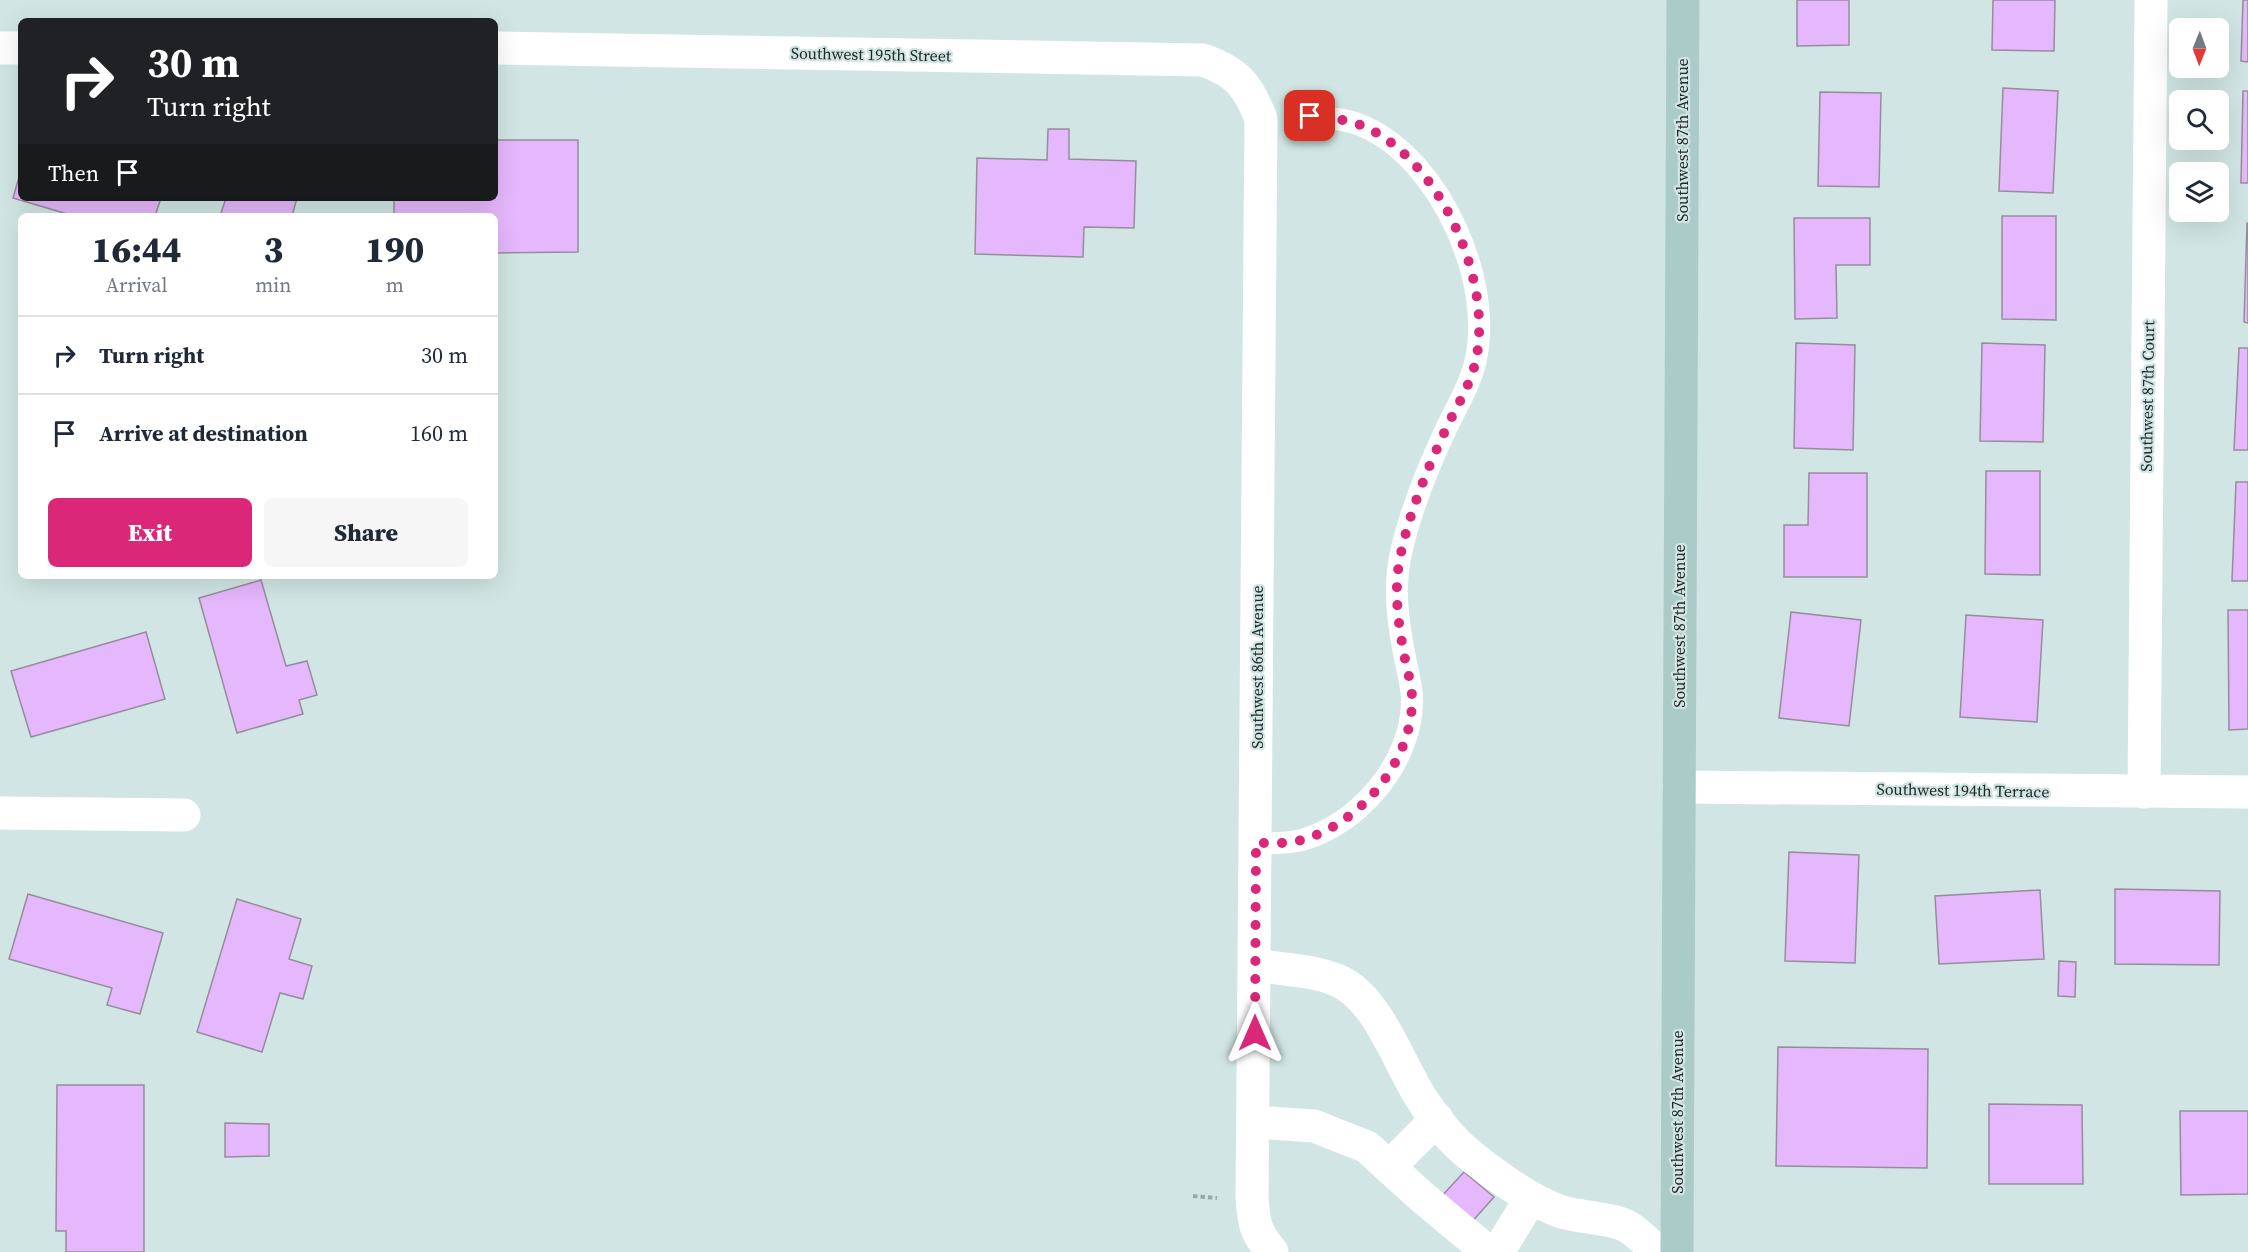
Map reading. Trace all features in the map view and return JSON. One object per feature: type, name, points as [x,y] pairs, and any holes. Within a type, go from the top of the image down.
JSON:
[{"type":"street","name":"Southwest 87th Avenue","points":[[1677,1252],[1683,0]]},
{"type":"street","name":"Southwest 87th Court","points":[[2144,792],[2151,0]]},
{"type":"street","points":[[0,48],[18,48]]},
{"type":"street","name":"Southwest 195th Street","points":[[498,48],[1203,60],[1226,68],[1241,81]]},
{"type":"street","name":"Southwest 86th Avenue","points":[[1241,81],[1253,99],[1261,119],[1254,1224],[1259,1236],[1272,1252]]},
{"type":"street","name":"Southwest 194th Terrace","points":[[1678,787],[2248,792]]},
{"type":"street","points":[[0,813],[184,815]]},
{"type":"street","points":[[1256,966],[1321,975],[1341,982],[1370,1007],[1423,1101],[1468,1154],[1531,1198],[1558,1210],[1588,1219],[1622,1224],[1658,1252]]},
{"type":"street","points":[[1389,1167],[1437,1119]]},
{"type":"street","points":[[1254,1122],[1314,1126],[1367,1147],[1488,1252]]},
{"type":"street","points":[[1498,1252],[1531,1198]]},
{"type":"lane","points":[[1256,843],[1299,841],[1318,835],[1360,806],[1378,789],[1400,752],[1412,704],[1399,625],[1397,573],[1431,461],[1468,385],[1479,342],[1478,306],[1470,271],[1446,209],[1430,182],[1409,159],[1366,127],[1349,121],[1310,116]]},
{"type":"path","points":[[1193,1196],[1218,1198]]},
{"type":"building","points":[[1797,0],[1849,0],[1849,45],[1797,46]]},
{"type":"building","points":[[1993,0],[2055,0],[2054,51],[1992,50]]},
{"type":"building","points":[[2243,0],[2248,0],[2248,62],[2241,61]]},
{"type":"building","points":[[2003,88],[2058,91],[2053,193],[1999,191]]},
{"type":"building","points":[[2243,91],[2248,91],[2248,183],[2241,183]]},
{"type":"building","points":[[1820,92],[1881,93],[1879,187],[1818,186]]},
{"type":"building","points":[[1048,129],[1069,129],[1069,159],[1136,161],[1134,228],[1084,227],[1083,257],[975,254],[977,158],[1047,160]]},
{"type":"building","points":[[498,140],[578,140],[578,252],[498,253],[498,213],[394,213],[394,201],[498,201]]},
{"type":"building","points":[[18,180],[18,199],[13,198]]},
{"type":"building","points":[[23,201],[160,201],[156,213],[64,213]]},
{"type":"building","points":[[225,201],[296,201],[293,213],[221,213]]},
{"type":"building","points":[[2002,216],[2056,216],[2056,320],[2002,319]]},
{"type":"building","points":[[1794,218],[1870,218],[1870,265],[1836,265],[1837,318],[1795,319]]},
{"type":"building","points":[[2248,223],[2248,323],[2244,322]]},
{"type":"building","points":[[1796,343],[1855,345],[1853,450],[1794,448]]},
{"type":"building","points":[[1982,343],[2045,345],[2043,442],[1980,441]]},
{"type":"building","points":[[2239,348],[2248,348],[2248,450],[2234,450]]},
{"type":"building","points":[[1986,471],[2040,471],[2040,575],[1985,574]]},
{"type":"building","points":[[1809,473],[1867,473],[1867,577],[1784,577],[1784,525],[1808,525]]},
{"type":"building","points":[[2236,482],[2248,482],[2248,581],[2232,581]]},
{"type":"building","points":[[261,580],[286,666],[307,661],[317,695],[299,700],[303,714],[237,733],[199,598]]},
{"type":"building","points":[[2228,610],[2248,610],[2248,729],[2229,730]]},
{"type":"building","points":[[1791,612],[1861,620],[1849,726],[1779,718]]},
{"type":"building","points":[[1966,615],[2043,620],[2037,722],[1960,717]]},
{"type":"building","points":[[146,632],[165,699],[31,737],[11,671]]},
{"type":"building","points":[[1789,852],[1859,855],[1855,963],[1785,961]]},
{"type":"building","points":[[2115,889],[2220,891],[2219,965],[2115,964]]},
{"type":"building","points":[[2040,890],[2044,959],[1939,964],[1935,896]]},
{"type":"building","points":[[28,894],[163,933],[140,1014],[107,1005],[112,988],[9,959]]},
{"type":"building","points":[[237,899],[301,919],[289,959],[312,966],[303,999],[280,993],[262,1052],[197,1032]]},
{"type":"building","points":[[2059,961],[2076,962],[2075,997],[2058,996]]},
{"type":"building","points":[[1778,1047],[1928,1049],[1927,1168],[1776,1166]]},
{"type":"building","points":[[57,1085],[144,1085],[144,1252],[66,1252],[66,1231],[56,1231]]},
{"type":"building","points":[[1989,1104],[2082,1105],[2083,1184],[1989,1184]]},
{"type":"building","points":[[2180,1111],[2248,1111],[2248,1194],[2181,1195]]},
{"type":"building","points":[[225,1123],[269,1124],[269,1156],[225,1157]]},
{"type":"building","points":[[1464,1172],[1494,1197],[1470,1224],[1440,1198]]},
{"type":"route","points":[[1255,1033],[1256,843],[1299,841],[1318,835],[1339,822],[1378,789],[1400,752],[1412,704],[1396,597],[1401,551],[1431,461],[1468,385],[1479,342],[1476,298],[1470,271],[1460,239],[1430,182],[1409,159],[1366,127],[1349,121],[1310,116]]}]
